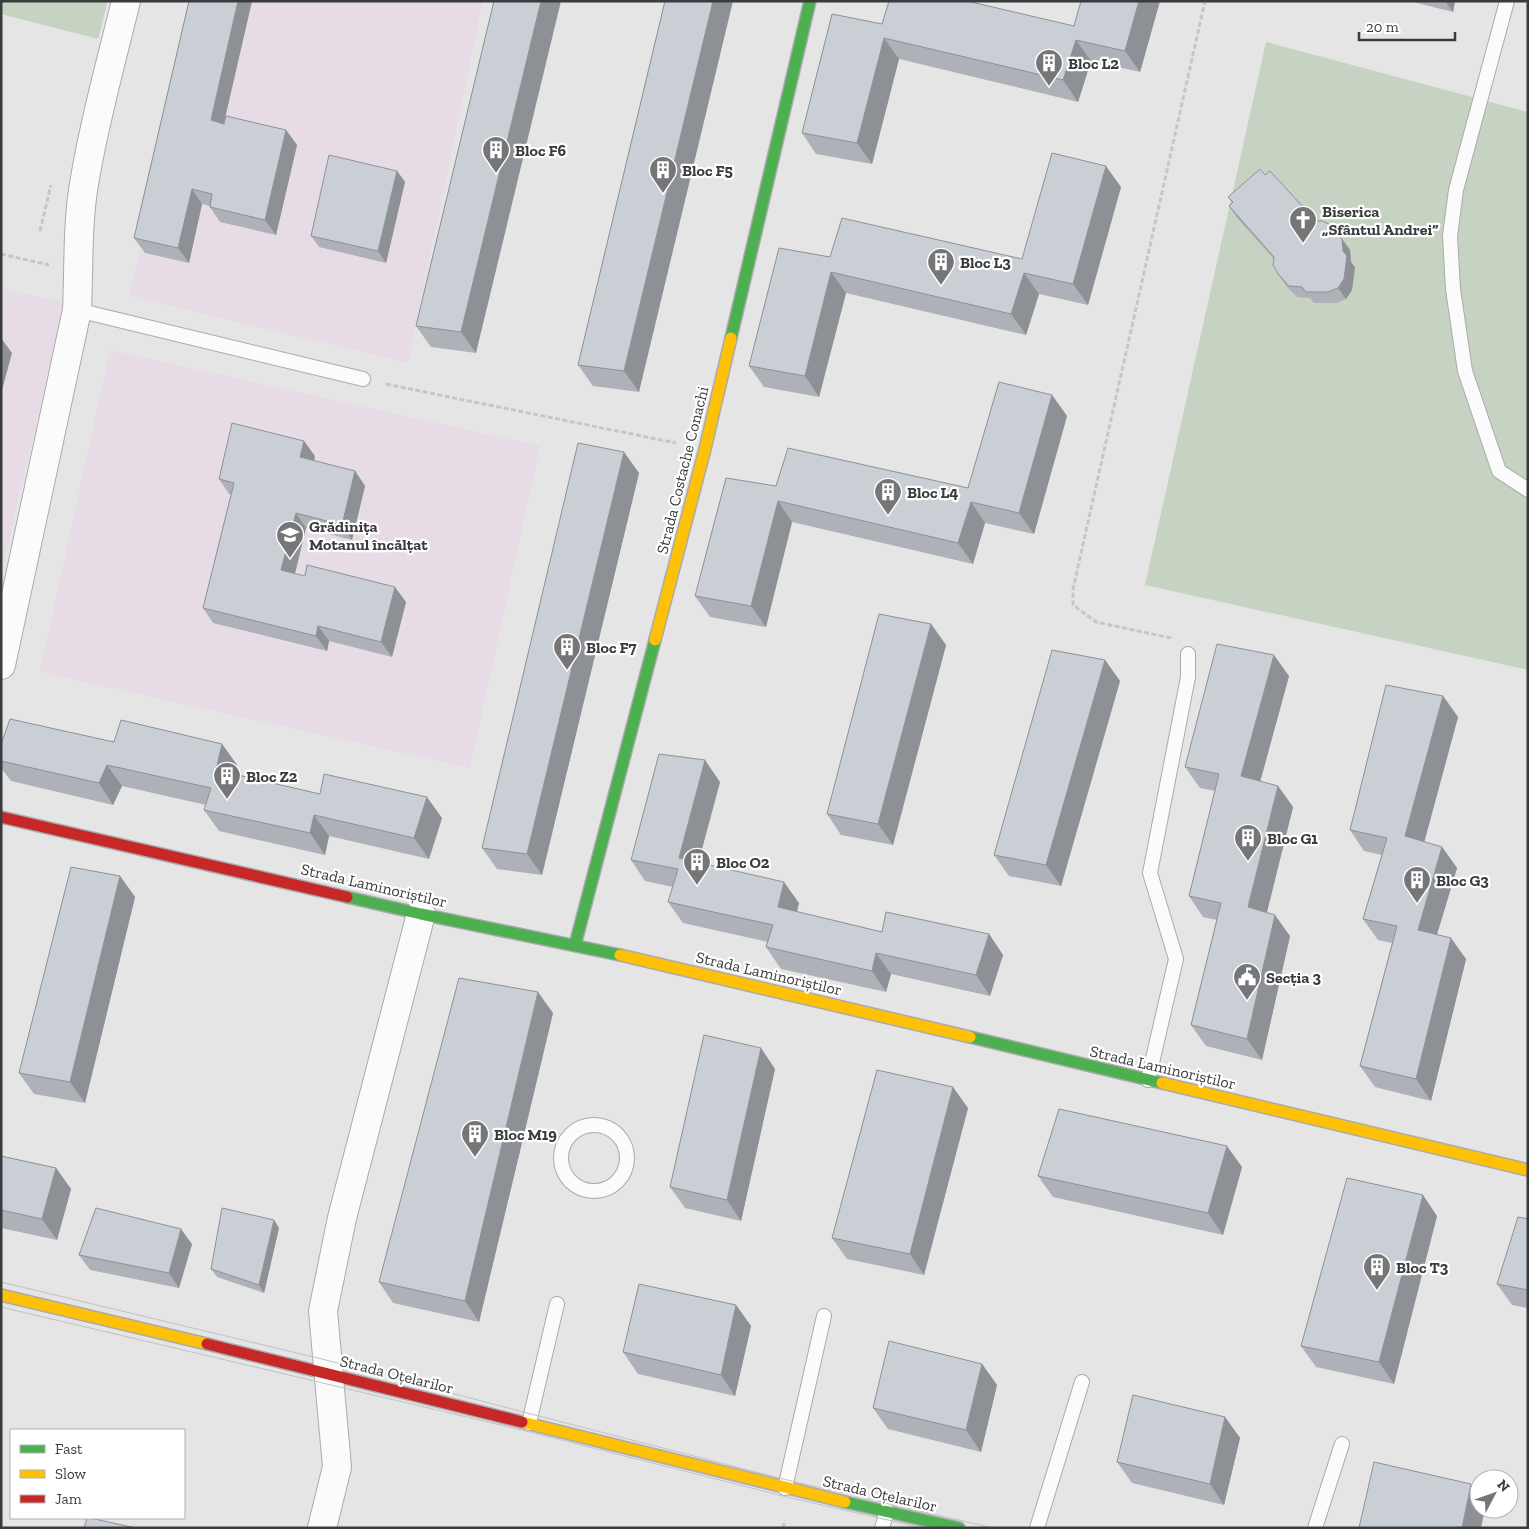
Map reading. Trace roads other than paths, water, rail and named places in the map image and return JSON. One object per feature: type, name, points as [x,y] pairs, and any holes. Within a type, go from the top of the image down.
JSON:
[{"type":"street","points":[[1,664],[77,310],[79,242],[84,185],[126,1]]},
{"type":"street","name":"Strada Costache Conachi","points":[[575,945],[705,449],[810,1]]},
{"type":"street","name":"Strada Laminoriștilor","points":[[1,818],[209,864],[421,914],[654,962],[1528,1170]]},
{"type":"street","points":[[322,1528],[337,1466],[323,1311],[340,1228],[421,914]]},
{"type":"street","name":"Strada Oțelarilor","points":[[1,1295],[529,1423],[789,1489],[959,1528]]},
{"type":"lane","points":[[1508,1],[1456,190],[1450,236],[1453,289],[1465,370],[1499,471],[1528,490]]},
{"type":"lane","points":[[77,310],[364,379]]},
{"type":"lane","points":[[1148,1080],[1176,959],[1150,873],[1188,677],[1188,654]]},
{"type":"lane","points":[[587,1125],[600,1125],[614,1131],[624,1143],[628,1158],[624,1174],[614,1186],[600,1192],[584,1191],[573,1184],[565,1175],[560,1163],[561,1150],[566,1139],[575,1130],[587,1125]]},
{"type":"lane","points":[[529,1423],[557,1304]]},
{"type":"lane","points":[[789,1489],[824,1316]]},
{"type":"lane","points":[[1037,1528],[1082,1382]]},
{"type":"lane","points":[[1315,1528],[1342,1444]]},
{"type":"lane","points":[[882,1528],[887,1511]]},
{"type":"tram line","points":[[1,1282],[326,1360],[787,1480],[993,1528]]},
{"type":"tram line","points":[[1,1307],[526,1431],[791,1498],[923,1528]]},
{"type":"place","name":"Bloc L2","points":[[1049,87]]},
{"type":"place","name":"Bloc F6","points":[[496,174]]},
{"type":"place","name":"Bloc F5","points":[[663,194]]},
{"type":"place","name":"Biserica „Sfântul Andrei”","points":[[1303,244]]},
{"type":"place","name":"Bloc L3","points":[[941,286]]},
{"type":"place","name":"Bloc L4","points":[[888,516]]},
{"type":"place","name":"Grădinița Motanul încălțat","points":[[290,559]]},
{"type":"place","name":"Bloc F7","points":[[567,671]]},
{"type":"place","name":"Bloc Z2","points":[[227,800]]},
{"type":"place","name":"Bloc G1","points":[[1248,862]]},
{"type":"place","name":"Bloc O2","points":[[697,886]]},
{"type":"place","name":"Bloc G3","points":[[1417,904]]},
{"type":"place","name":"Secția 3","points":[[1247,1001]]},
{"type":"place","name":"Bloc M19","points":[[475,1158]]},
{"type":"place","name":"Bloc T3","points":[[1377,1291]]}]
